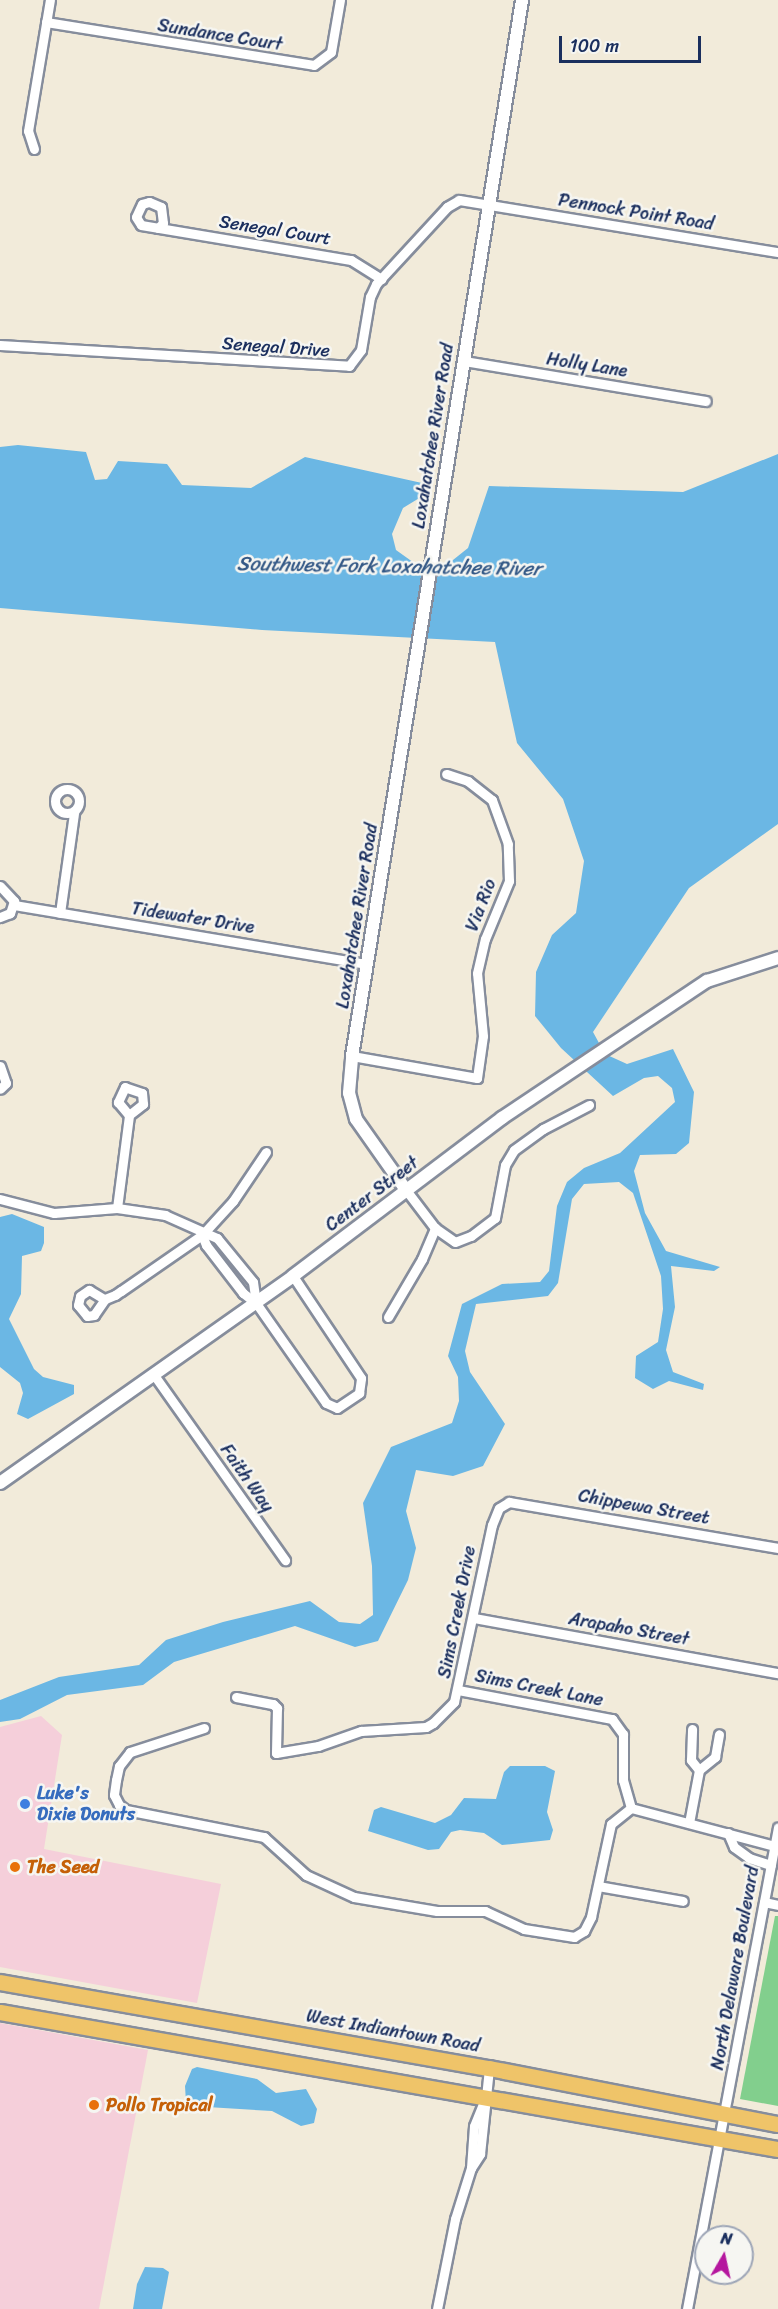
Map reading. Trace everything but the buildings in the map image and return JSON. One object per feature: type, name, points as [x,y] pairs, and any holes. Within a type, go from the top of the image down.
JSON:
[{"type":"main road","name":"West Indiantown Road","points":[[0,1982],[489,2068],[778,2124]]},
{"type":"main road","points":[[0,2012],[778,2149]]},
{"type":"street","points":[[34,149],[28,131],[50,0]]},
{"type":"street","name":"Sundance Court","points":[[46,22],[315,65],[331,52],[340,0]]},
{"type":"street","name":"Loxahatchee River Road","points":[[406,1190],[356,1119],[349,1093],[352,1056],[522,0]]},
{"type":"street","name":"Senegal Drive","points":[[0,345],[342,368],[359,356],[370,297],[381,279],[452,203],[465,200],[489,204]]},
{"type":"street","name":"Pennock Point Road","points":[[489,204],[778,252]]},
{"type":"street","name":"Senegal Court","points":[[158,228],[351,260],[381,279]]},
{"type":"street","name":"Holly Lane","points":[[464,361],[705,400]]},
{"type":"street","name":"Via Rio","points":[[352,1056],[477,1078],[483,1036],[477,973],[484,939],[509,881],[508,844],[492,800],[468,781],[446,774]]},
{"type":"street","points":[[60,913],[74,813]]},
{"type":"street","points":[[0,886],[11,894],[14,905],[0,917]]},
{"type":"street","name":"Tidewater Drive","points":[[14,905],[367,964]]},
{"type":"street","name":"Center Street","points":[[0,1483],[256,1303],[502,1118],[566,1077],[629,1032],[707,981],[778,958]]},
{"type":"street","points":[[0,1066],[6,1083],[0,1089]]},
{"type":"street","points":[[406,1190],[435,1228],[455,1242],[471,1236],[495,1218],[505,1165],[514,1150],[543,1129],[589,1105]]},
{"type":"street","points":[[117,1208],[129,1115]]},
{"type":"street","points":[[105,1299],[202,1235],[233,1201],[266,1152]]},
{"type":"street","points":[[0,1199],[54,1213],[117,1208],[165,1215],[202,1235],[217,1238],[239,1262],[253,1282],[256,1303]]},
{"type":"street","points":[[388,1317],[422,1259],[435,1228]]},
{"type":"street","points":[[202,1235],[206,1245],[243,1293],[256,1303],[326,1403],[338,1407],[350,1402],[359,1393],[361,1378],[293,1276]]},
{"type":"street","name":"Faith Way","points":[[154,1375],[285,1560]]},
{"type":"street","name":"Chippewa Street","points":[[504,1505],[518,1502],[778,1548]]},
{"type":"street","name":"Sims Creek Drive","points":[[236,1697],[273,1704],[277,1708],[276,1753],[308,1749],[361,1731],[426,1727],[448,1709],[458,1690],[492,1525],[504,1505]]},
{"type":"street","name":"Arapaho Street","points":[[474,1618],[778,1673]]},
{"type":"street","name":"Sims Creek Lane","points":[[458,1690],[612,1719],[623,1734],[623,1780],[631,1808]]},
{"type":"street","points":[[204,1728],[130,1752],[123,1759],[116,1779],[114,1795],[118,1805],[126,1810],[264,1837],[306,1875],[346,1895],[437,1911],[485,1911],[524,1929],[566,1936],[584,1931],[598,1886],[611,1824],[631,1808],[775,1846]]},
{"type":"street","points":[[692,1729],[691,1760],[699,1770]]},
{"type":"street","points":[[689,1822],[699,1770],[715,1757],[719,1734]]},
{"type":"street","name":"North Delaware Boulevard","points":[[687,2309],[778,1828]]},
{"type":"street","points":[[728,1833],[734,1847],[748,1858],[771,1865]]},
{"type":"street","points":[[598,1886],[683,1901]]},
{"type":"street","points":[[764,1902],[778,1905]]},
{"type":"street","points":[[437,2309],[454,2219],[471,2168],[474,2126],[486,2096],[489,2068]]},
{"type":"shaded area","points":[[41,1716],[62,1735],[44,1849],[221,1884],[197,2003],[0,1967],[0,1727]]},
{"type":"shaded area","points":[[0,2023],[148,2050],[99,2309],[0,2309]]},
{"type":"green space","points":[[775,1916],[778,1916],[778,2106],[740,2099]]},
{"type":"water","name":"Southwest Fork Loxahatchee River","points":[[18,445],[86,452],[95,480],[107,479],[118,461],[167,464],[182,485],[251,488],[305,457],[422,483],[421,497],[403,508],[392,534],[396,550],[417,565],[448,564],[468,548],[489,486],[683,492],[778,454],[778,824],[689,888],[593,1032],[605,1054],[627,1064],[673,1049],[694,1092],[689,1143],[676,1154],[640,1155],[634,1171],[645,1213],[666,1251],[720,1267],[714,1271],[671,1266],[675,1307],[666,1350],[673,1372],[704,1384],[703,1390],[669,1381],[653,1389],[635,1378],[636,1356],[658,1342],[663,1309],[661,1276],[633,1193],[619,1182],[584,1184],[572,1199],[558,1283],[548,1296],[476,1304],[465,1351],[470,1372],[505,1424],[483,1466],[453,1476],[416,1470],[406,1511],[416,1548],[408,1580],[378,1641],[355,1647],[295,1626],[174,1662],[143,1685],[67,1695],[20,1719],[0,1722],[0,1700],[59,1677],[139,1665],[166,1640],[223,1622],[310,1601],[339,1622],[360,1624],[373,1615],[372,1566],[363,1503],[391,1447],[452,1423],[459,1401],[458,1377],[448,1356],[462,1304],[502,1284],[540,1282],[549,1271],[557,1206],[567,1182],[584,1168],[620,1153],[675,1102],[672,1088],[658,1076],[644,1078],[613,1096],[561,1048],[535,1016],[536,972],[552,935],[576,913],[584,861],[563,799],[517,743],[495,642],[262,630],[0,608],[0,447]]},
{"type":"water","points":[[12,1214],[44,1227],[44,1243],[41,1251],[22,1256],[21,1294],[9,1319],[34,1369],[43,1377],[74,1385],[74,1394],[28,1419],[17,1414],[23,1393],[20,1383],[0,1367],[0,1217]]},
{"type":"water","points":[[510,1766],[545,1766],[555,1771],[547,1812],[553,1830],[550,1840],[502,1845],[484,1833],[460,1830],[451,1832],[439,1849],[428,1850],[368,1831],[374,1810],[381,1807],[435,1823],[451,1815],[464,1798],[496,1799],[504,1772]]},
{"type":"water","points":[[197,2067],[257,2079],[276,2093],[306,2089],[317,2109],[314,2123],[301,2126],[272,2111],[191,2106],[186,2102],[185,2086],[192,2069]]},
{"type":"water","points":[[145,2267],[163,2268],[169,2272],[162,2309],[133,2309],[137,2284]]},
{"type":"place","name":"Luke's Dixie Donuts","points":[[25,1804]]},
{"type":"place","name":"The Seed","points":[[15,1867]]},
{"type":"place","name":"Pollo Tropical","points":[[94,2105]]}]
